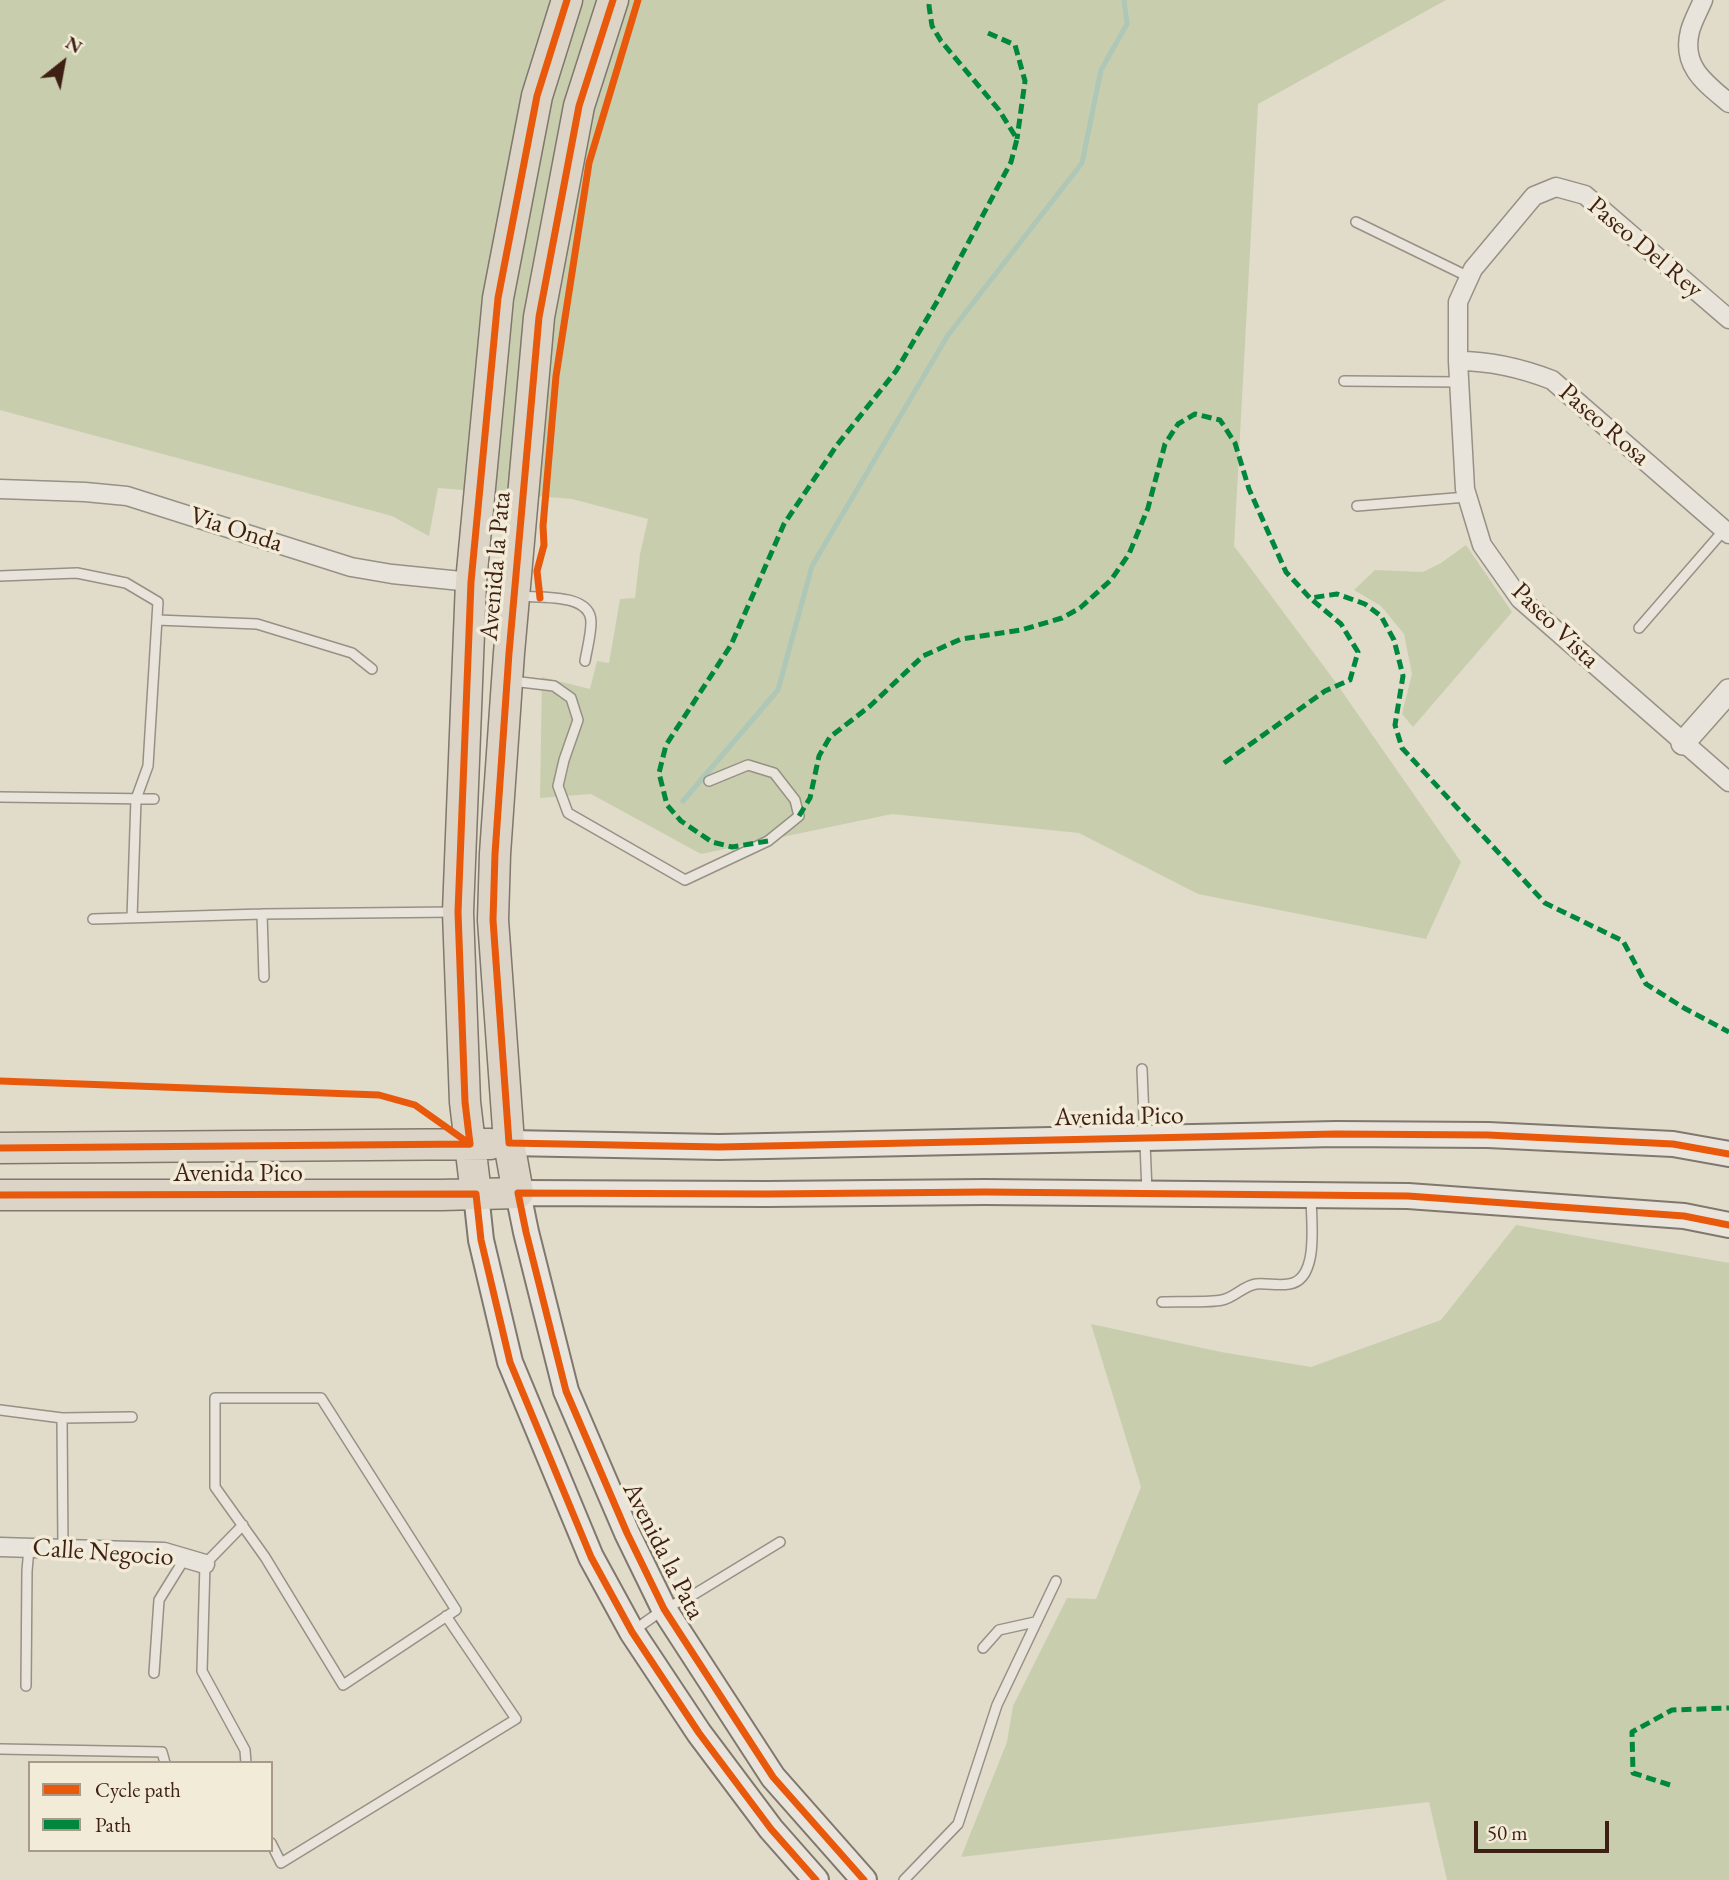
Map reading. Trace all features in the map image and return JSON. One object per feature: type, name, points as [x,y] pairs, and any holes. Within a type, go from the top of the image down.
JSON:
[{"type":"highway","name":"Avenida la Pata","points":[[476,1194],[466,1102],[458,912],[471,582],[498,298],[537,96],[568,0]]},
{"type":"highway","name":"Avenida la Pata","points":[[518,1193],[509,1143],[493,920],[508,667],[539,317],[579,106],[612,0]]},
{"type":"highway","points":[[471,582],[493,596],[490,644],[508,667]]},
{"type":"highway","name":"Avenida Pico","points":[[0,1148],[509,1143]]},
{"type":"highway","name":"Avenida Pico","points":[[0,1195],[518,1193]]},
{"type":"main road","name":"Avenida Pico","points":[[509,1143],[719,1147],[1336,1134],[1488,1135],[1673,1144],[1729,1154]]},
{"type":"main road","name":"Avenida Pico","points":[[518,1193],[985,1192],[1408,1196],[1684,1216],[1729,1225]]},
{"type":"main road","name":"Avenida la Pata","points":[[518,1193],[566,1391],[627,1533],[664,1609],[773,1777],[864,1880]]},
{"type":"main road","name":"Avenida la Pata","points":[[476,1194],[481,1240],[510,1362],[591,1557],[632,1632],[715,1755],[771,1829],[816,1880]]},
{"type":"street","points":[[1703,0],[1690,31],[1688,57],[1700,79],[1727,97]]},
{"type":"street","name":"Paseo Vista","points":[[1556,187],[1534,196],[1473,268],[1458,302],[1458,361],[1467,497],[1482,545],[1520,598],[1729,782]]},
{"type":"street","name":"Paseo Del Rey","points":[[1556,187],[1585,195],[1729,320]]},
{"type":"street","name":"Paseo Rosa","points":[[1458,361],[1482,361],[1523,369],[1552,380],[1727,532]]},
{"type":"street","name":"Via Onda","points":[[0,489],[127,496],[351,567],[471,582]]},
{"type":"street","points":[[1683,743],[1729,691]]},
{"type":"street","name":"Calle Negocio","points":[[0,1548],[164,1552],[205,1564]]},
{"type":"lane","points":[[1356,222],[1469,277]]},
{"type":"lane","points":[[1345,381],[1460,382]]},
{"type":"lane","points":[[1357,506],[1467,497]]},
{"type":"lane","points":[[1639,628],[1727,532]]},
{"type":"lane","points":[[0,576],[76,573],[125,583],[158,602],[148,766],[136,799],[132,918]]},
{"type":"lane","points":[[514,596],[572,601],[583,605],[589,612],[591,622],[585,662]]},
{"type":"lane","points":[[157,620],[257,624],[352,653],[372,669]]},
{"type":"lane","points":[[508,667],[554,686],[571,698],[578,720],[558,786],[568,813],[685,880],[768,841],[799,816],[795,800],[774,773],[748,765],[709,781]]},
{"type":"lane","points":[[0,797],[154,799]]},
{"type":"lane","points":[[93,919],[458,912]]},
{"type":"lane","points":[[262,914],[264,977]]},
{"type":"lane","points":[[1142,1069],[1147,1194]]},
{"type":"lane","points":[[1162,1302],[1224,1300],[1240,1289],[1256,1284],[1292,1284],[1302,1277],[1309,1266],[1311,1255],[1311,1195]]},
{"type":"lane","points":[[215,1398],[321,1398],[456,1610],[343,1685],[243,1525],[215,1487],[215,1398]]},
{"type":"lane","points":[[0,1410],[62,1418],[132,1417]]},
{"type":"lane","points":[[62,1418],[63,1549]]},
{"type":"lane","points":[[243,1525],[205,1564],[202,1671],[245,1750],[246,1761]]},
{"type":"lane","points":[[632,1632],[664,1609],[693,1595],[780,1542]]},
{"type":"lane","points":[[26,1686],[29,1548]]},
{"type":"lane","points":[[155,1673],[159,1600],[185,1558]]},
{"type":"lane","points":[[904,1880],[958,1824],[997,1705],[1056,1581]]},
{"type":"lane","points":[[273,1847],[281,1863],[516,1719],[446,1616]]},
{"type":"lane","points":[[983,1648],[999,1630],[1035,1622]]},
{"type":"lane","points":[[0,1749],[162,1752],[164,1761]]},
{"type":"green space","points":[[0,0],[1446,0],[1258,104],[1234,546],[1334,680],[1461,862],[1426,939],[1198,894],[1079,833],[892,814],[701,854],[591,794],[540,798],[542,677],[590,689],[597,661],[609,663],[620,599],[635,598],[640,554],[648,519],[572,499],[438,488],[429,536],[392,516],[0,410]]},
{"type":"green space","points":[[1466,545],[1512,612],[1413,727],[1402,714],[1412,674],[1404,634],[1381,606],[1354,590],[1375,570],[1423,572]]},
{"type":"green space","points":[[1516,1225],[1729,1263],[1729,1880],[1447,1880],[1429,1802],[961,1857],[1007,1742],[1013,1706],[1067,1598],[1096,1599],[1141,1487],[1091,1324],[1221,1352],[1311,1367],[1441,1320]]},
{"type":"waterway","points":[[683,801],[778,690],[812,566],[948,335],[1082,163],[1101,70],[1127,24],[1124,0]]},
{"type":"marked path","points":[[768,841],[732,847],[712,842],[681,821],[667,805],[659,773],[666,745],[731,645],[784,524],[837,445],[896,371],[938,300],[1011,162],[1017,139],[999,110],[941,41],[932,26],[930,0]]},
{"type":"marked path","points":[[988,33],[1015,45],[1025,81],[1017,139]]},
{"type":"marked path","points":[[799,816],[810,798],[819,756],[830,737],[870,706],[923,656],[961,639],[1021,630],[1062,618],[1080,608],[1111,580],[1129,554],[1148,508],[1165,444],[1178,424],[1195,414],[1220,420],[1235,443],[1249,489],[1286,572],[1310,598],[1337,594],[1365,604],[1381,616],[1394,640],[1403,676],[1395,725],[1402,748],[1545,903],[1623,941],[1646,984],[1729,1032]]},
{"type":"marked path","points":[[1224,763],[1325,691],[1350,680],[1358,652],[1341,624],[1310,598]]},
{"type":"marked path","points":[[1670,1785],[1633,1773],[1632,1732],[1672,1710],[1729,1708]]},
{"type":"cycle path","points":[[470,1144],[465,1102],[458,912],[471,582],[498,298],[537,96],[567,0]]},
{"type":"cycle path","points":[[613,0],[579,106],[539,317],[509,653],[495,854],[493,920],[509,1143],[719,1147],[1336,1134],[1488,1135],[1673,1144],[1729,1154]]},
{"type":"cycle path","points":[[540,598],[537,571],[544,545],[543,526],[556,376],[589,163],[638,0]]},
{"type":"cycle path","points":[[0,1081],[379,1095],[415,1105],[470,1144]]},
{"type":"cycle path","points":[[0,1148],[470,1144]]},
{"type":"cycle path","points":[[864,1880],[773,1777],[664,1609],[627,1533],[566,1391],[518,1193],[985,1192],[1408,1196],[1684,1216],[1729,1225]]},
{"type":"cycle path","points":[[0,1195],[476,1194],[481,1240],[510,1362],[591,1557],[632,1632],[699,1733],[771,1829],[816,1880]]}]
